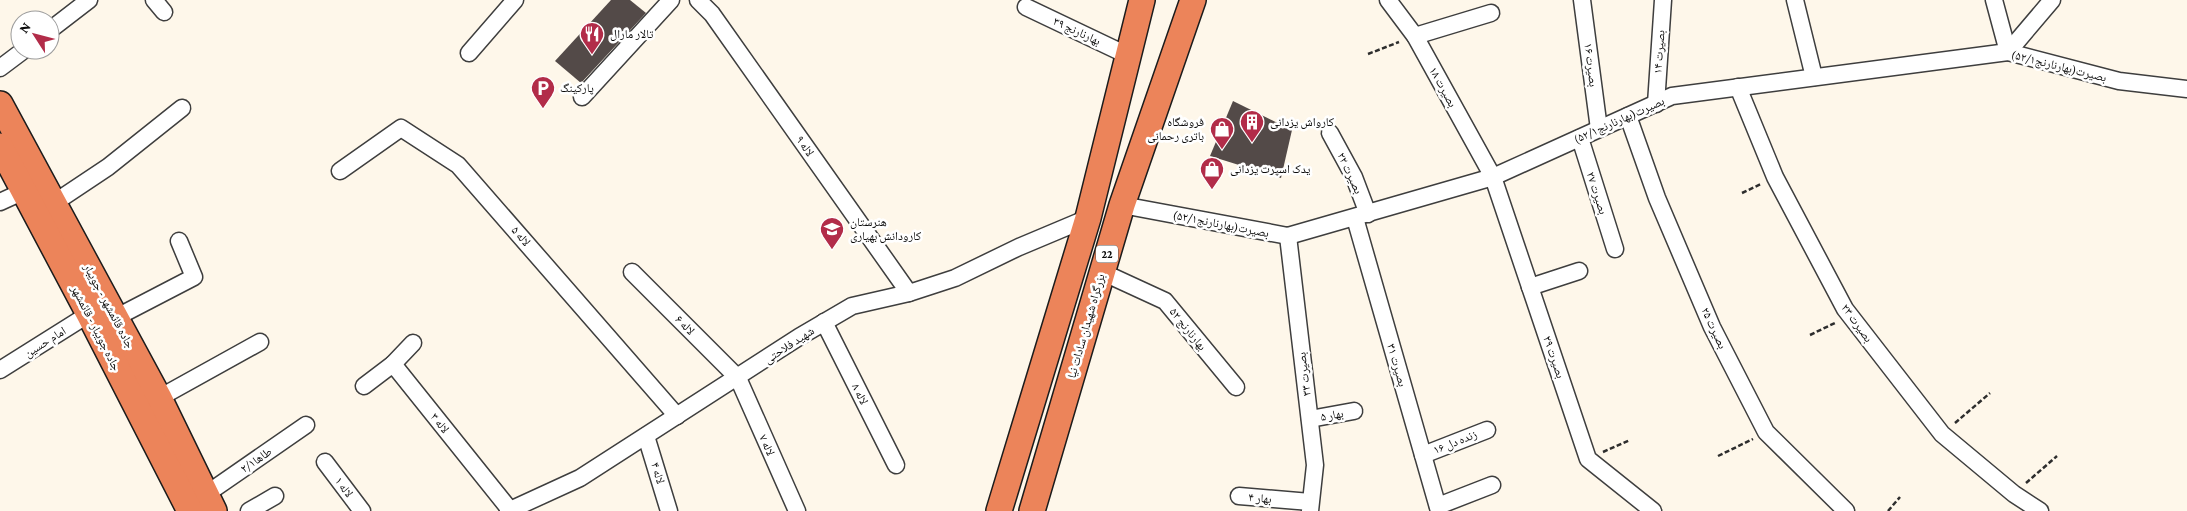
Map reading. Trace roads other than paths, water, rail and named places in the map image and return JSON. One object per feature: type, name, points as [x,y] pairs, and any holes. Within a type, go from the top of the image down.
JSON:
[{"type":"highway","name":"22","points":[[999,511],[1088,218],[1142,0]]},
{"type":"highway","points":[[1128,56],[1153,0]]},
{"type":"highway","name":"بزرگراه شهیدان سادات نیا","points":[[1032,511],[1122,205],[1193,0]]},
{"type":"highway","name":"جاده قائمشهر - جویبار","points":[[0,104],[158,398],[203,506]]},
{"type":"highway","name":"جاده جویبار - قائمشهر","points":[[0,146],[90,314],[203,506]]},
{"type":"street","points":[[60,22],[89,0]]},
{"type":"street","points":[[468,53],[515,0]]},
{"type":"street","points":[[582,97],[672,0]]},
{"type":"street","name":"لاله ۹","points":[[698,0],[712,14],[910,293]]},
{"type":"street","name":"بصیرت ۱۸","points":[[1388,0],[1415,36],[1493,177]]},
{"type":"street","name":"بصیرت ۱۶","points":[[1582,0],[1599,129]]},
{"type":"street","name":"بصیرت ۱۴","points":[[1656,104],[1664,0]]},
{"type":"street","points":[[1795,0],[1814,77]]},
{"type":"street","points":[[1994,0],[2008,52]]},
{"type":"street","points":[[2008,52],[2052,0]]},
{"type":"street","name":"بهارنارنج ۳۹","points":[[1026,7],[1128,56]]},
{"type":"street","points":[[1415,36],[1492,13]]},
{"type":"street","name":"بصیرت(بهارنارنج۵۲/۱)","points":[[1122,205],[1288,236],[1493,177],[1672,96],[2008,52],[2119,81],[2187,89]]},
{"type":"street","points":[[0,68],[11,60]]},
{"type":"street","name":"بصیرت ۲۳","points":[[1738,88],[1775,177],[1850,316],[1942,434],[2014,494],[2040,511]]},
{"type":"street","points":[[54,202],[108,167],[182,108]]},
{"type":"street","name":"بصیرت ۲۵","points":[[1628,116],[1657,198],[1712,327],[1766,432],[1846,511]]},
{"type":"street","name":"لاله ۵","points":[[340,171],[401,128],[458,165],[677,416]]},
{"type":"street","name":"بصیرت ۲۲","points":[[1330,133],[1354,177],[1362,216]]},
{"type":"street","name":"بصیرت ۲۷","points":[[1580,138],[1615,249]]},
{"type":"street","name":"بصیرت ۲۹","points":[[1493,177],[1588,459],[1653,511]]},
{"type":"street","points":[[0,202],[24,191]]},
{"type":"street","name":"بصیرت ۳۱","points":[[1362,216],[1438,509]]},
{"type":"street","name":"شهید فلاحتی","points":[[509,511],[580,478],[852,306],[910,293],[955,278],[1019,247],[1088,218]]},
{"type":"street","name":"بصیرت ۳۳","points":[[1288,236],[1315,465],[1310,506]]},
{"type":"street","points":[[115,318],[194,277],[179,241]]},
{"type":"street","points":[[1530,287],[1579,271]]},
{"type":"street","name":"لاله ۶","points":[[632,272],[738,378]]},
{"type":"street","name":"بهارنارنج ۵۲","points":[[1102,272],[1165,302],[1236,387]]},
{"type":"street","name":"امام حسین","points":[[0,370],[90,314]]},
{"type":"street","name":"لاله ۸","points":[[824,322],[896,465]]},
{"type":"street","points":[[158,398],[260,342]]},
{"type":"street","points":[[364,386],[393,364],[413,343]]},
{"type":"street","name":"لاله ۳","points":[[393,364],[509,511]]},
{"type":"street","name":"لاله ۷","points":[[738,378],[797,511]]},
{"type":"street","name":"بهار ۵","points":[[1310,419],[1354,411]]},
{"type":"street","name":"طاها۲/۱","points":[[203,506],[306,425]]},
{"type":"street","name":"زنده دل ۱۶","points":[[1423,455],[1487,430]]},
{"type":"street","name":"لاله ۴","points":[[646,436],[669,511]]},
{"type":"street","name":"لاله ۱","points":[[325,462],[362,511]]},
{"type":"street","points":[[1438,509],[1492,485]]},
{"type":"street","points":[[249,511],[275,496]]},
{"type":"street","name":"بهار ۴","points":[[1239,496],[1310,506]]},
{"type":"place","name":"تالار مارال","points":[[592,55]]},
{"type":"place","name":"پارکینگ","points":[[543,109]]},
{"type":"place","name":"کارواش یزدانی","points":[[1252,143]]},
{"type":"place","name":"فروشگاه باتری رحمانی","points":[[1222,150]]},
{"type":"place","name":"یدک اسپرت یزدانی","points":[[1212,190]]},
{"type":"place","name":"هنرستان کارودانش بهیاری","points":[[832,250]]}]
